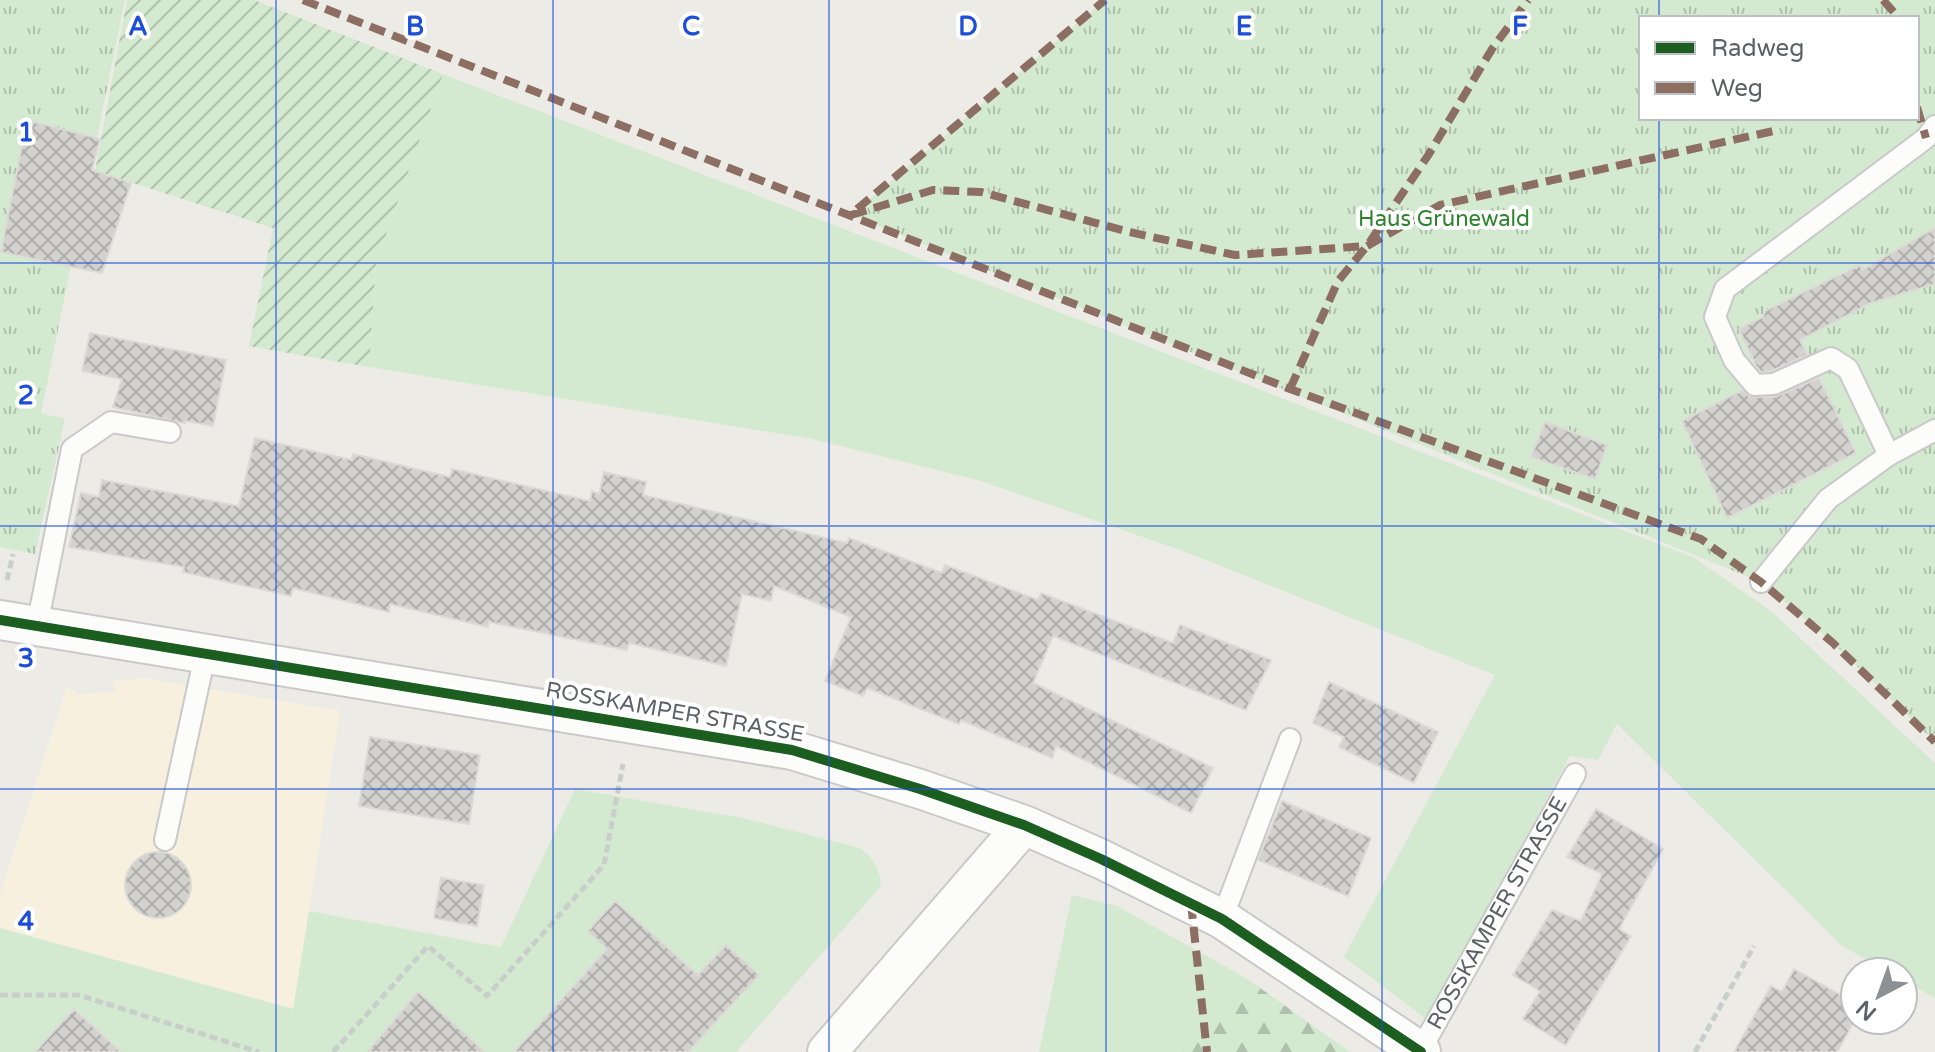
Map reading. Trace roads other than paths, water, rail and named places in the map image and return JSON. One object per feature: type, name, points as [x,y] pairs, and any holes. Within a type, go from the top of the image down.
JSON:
[{"type":"street","name":"ROSSKAMPER STRASSE","points":[[18,623],[792,750],[920,789],[1024,825],[1222,919],[1420,1052]]},
{"type":"street","points":[[827,1052],[1024,825]]},
{"type":"lane","points":[[1889,455],[1848,369],[1831,358],[1774,384],[1755,385],[1734,360],[1715,317],[1725,289],[1926,138],[1935,126]]},
{"type":"lane","points":[[18,623],[72,449],[111,422],[170,432]]},
{"type":"lane","points":[[1761,582],[1828,499],[1889,455],[1935,430]]},
{"type":"lane","points":[[165,840],[205,655]]},
{"type":"lane","points":[[1222,919],[1290,739]]},
{"type":"lane","name":"ROSSKAMPER STRASSE","points":[[1420,1052],[1575,774]]},
{"type":"park label","name":"Haus Grünewald","points":[[1444,219]]}]
